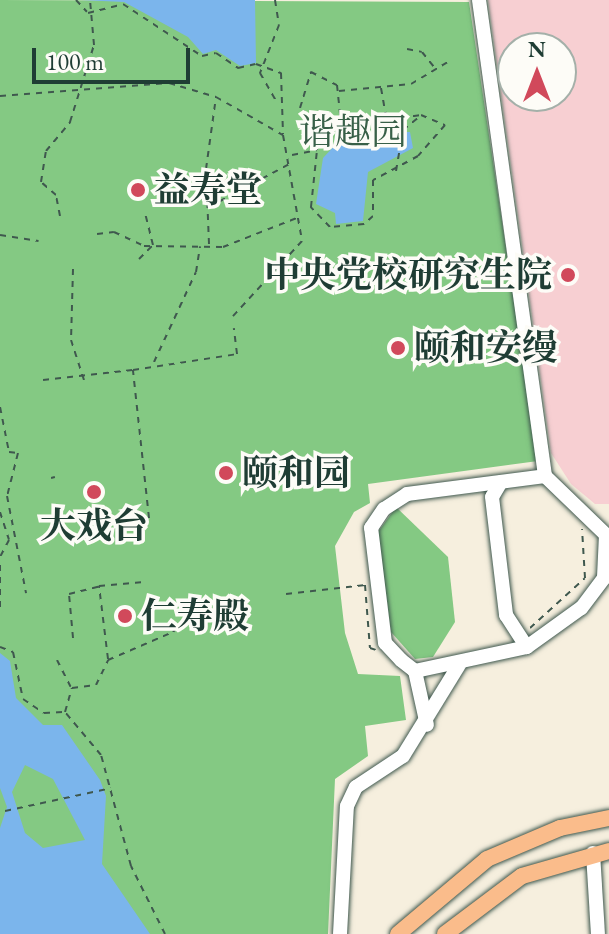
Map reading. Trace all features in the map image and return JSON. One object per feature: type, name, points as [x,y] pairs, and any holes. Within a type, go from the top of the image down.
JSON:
[{"type":"main road","points":[[398,934],[487,859],[560,828],[609,818]]},
{"type":"main road","points":[[445,934],[522,876],[601,852]]},
{"type":"street","points":[[415,671],[459,665],[523,642],[581,608],[607,578],[608,535],[545,476],[479,0]]},
{"type":"street","points":[[427,725],[415,671],[385,643],[371,528],[384,509],[407,494],[545,476]]},
{"type":"street","points":[[501,482],[494,512],[506,615],[523,642]]},
{"type":"street","points":[[340,934],[347,806],[356,787],[403,756],[427,725],[459,665]]},
{"type":"street","points":[[598,934],[601,852]]},
{"type":"path","points":[[76,0],[88,13]]},
{"type":"path","points":[[60,216],[56,195],[41,182],[46,151],[70,122],[94,45],[88,13],[90,0]]},
{"type":"path","points":[[275,0],[279,25],[260,73],[278,104]]},
{"type":"path","points":[[88,13],[123,4],[202,56],[216,53],[238,68],[256,64],[281,73],[278,104],[283,135],[291,155],[302,241],[233,316]]},
{"type":"path","points":[[407,49],[422,52],[435,68]]},
{"type":"path","points":[[328,131],[300,108],[311,72],[338,91],[411,84],[451,60]]},
{"type":"path","points":[[0,96],[80,95],[169,83],[216,97],[283,135]]},
{"type":"path","points":[[380,87],[387,123]]},
{"type":"path","points":[[338,91],[342,126]]},
{"type":"path","points":[[210,246],[208,208],[216,97]]},
{"type":"path","points":[[395,172],[403,130],[421,115]]},
{"type":"path","points":[[421,115],[445,125],[395,172],[373,180],[373,216],[364,224],[330,227],[311,207],[317,134],[342,126],[387,123],[421,115]]},
{"type":"path","points":[[291,155],[317,150]]},
{"type":"path","points":[[208,208],[292,162]]},
{"type":"path","points":[[299,211],[311,207]]},
{"type":"path","points":[[145,212],[153,245]]},
{"type":"path","points":[[97,234],[153,245],[210,246],[300,216]]},
{"type":"path","points":[[0,235],[39,241]]},
{"type":"path","points":[[139,259],[153,245]]},
{"type":"path","points":[[153,364],[196,272],[200,245]]},
{"type":"path","points":[[73,269],[71,340],[84,378]]},
{"type":"path","points":[[43,380],[84,378],[153,364],[237,354],[234,328]]},
{"type":"path","points":[[133,370],[149,518],[138,535]]},
{"type":"path","points":[[0,407],[9,452],[18,453],[7,496],[26,593]]},
{"type":"path","points":[[0,512],[9,540],[0,557]]},
{"type":"path","points":[[523,642],[585,578],[586,536],[578,523]]},
{"type":"path","points":[[0,565],[0,613]]},
{"type":"path","points":[[73,638],[69,594],[99,586],[144,582]]},
{"type":"path","points":[[286,594],[378,584]]},
{"type":"path","points":[[72,688],[96,685],[108,660],[99,586]]},
{"type":"path","points":[[108,660],[173,632],[194,607]]},
{"type":"path","points":[[0,647],[13,652],[23,699],[44,713],[65,712]]},
{"type":"path","points":[[57,660],[72,688],[65,712]]},
{"type":"path","points":[[65,712],[101,755],[131,866],[165,934]]},
{"type":"path","points":[[5,811],[111,788]]},
{"type":"shaded area","name":"中央党校研究生院","points":[[488,0],[609,0],[609,504],[595,504],[571,484],[551,453],[504,112],[577,112],[577,32],[497,32],[497,65]]},
{"type":"green space","name":"颐和园","points":[[0,0],[469,2],[538,461],[368,484],[370,503],[354,512],[335,546],[345,633],[358,674],[400,676],[406,720],[365,726],[368,756],[335,779],[328,934],[0,934]]},
{"type":"green space","points":[[396,507],[448,557],[455,622],[433,657],[415,659],[391,632],[378,532]]},
{"type":"water","points":[[81,0],[255,0],[256,63],[240,66],[216,50],[203,54],[188,37],[124,2]]},
{"type":"water","points":[[410,132],[413,148],[368,172],[363,221],[336,224],[335,213],[316,204],[323,158],[339,141]]},
{"type":"water","points":[[0,653],[10,661],[16,698],[43,725],[62,725],[100,780],[106,796],[102,864],[150,934],[0,934],[0,828],[7,807],[0,788]],"holes":[[[25,765],[53,779],[85,840],[43,848],[25,833],[12,792]]]},
{"type":"place","name":"益寿堂","points":[[138,190]]},
{"type":"place","name":"中央党校研究生院","points":[[568,275]]},
{"type":"place","name":"颐和安缦","points":[[398,348]]},
{"type":"place","name":"颐和园","points":[[226,473]]},
{"type":"place","name":"大戏台","points":[[94,492]]},
{"type":"place","name":"仁寿殿","points":[[125,616]]},
{"type":"park label","name":"谐趣园","points":[[353,132]]}]
